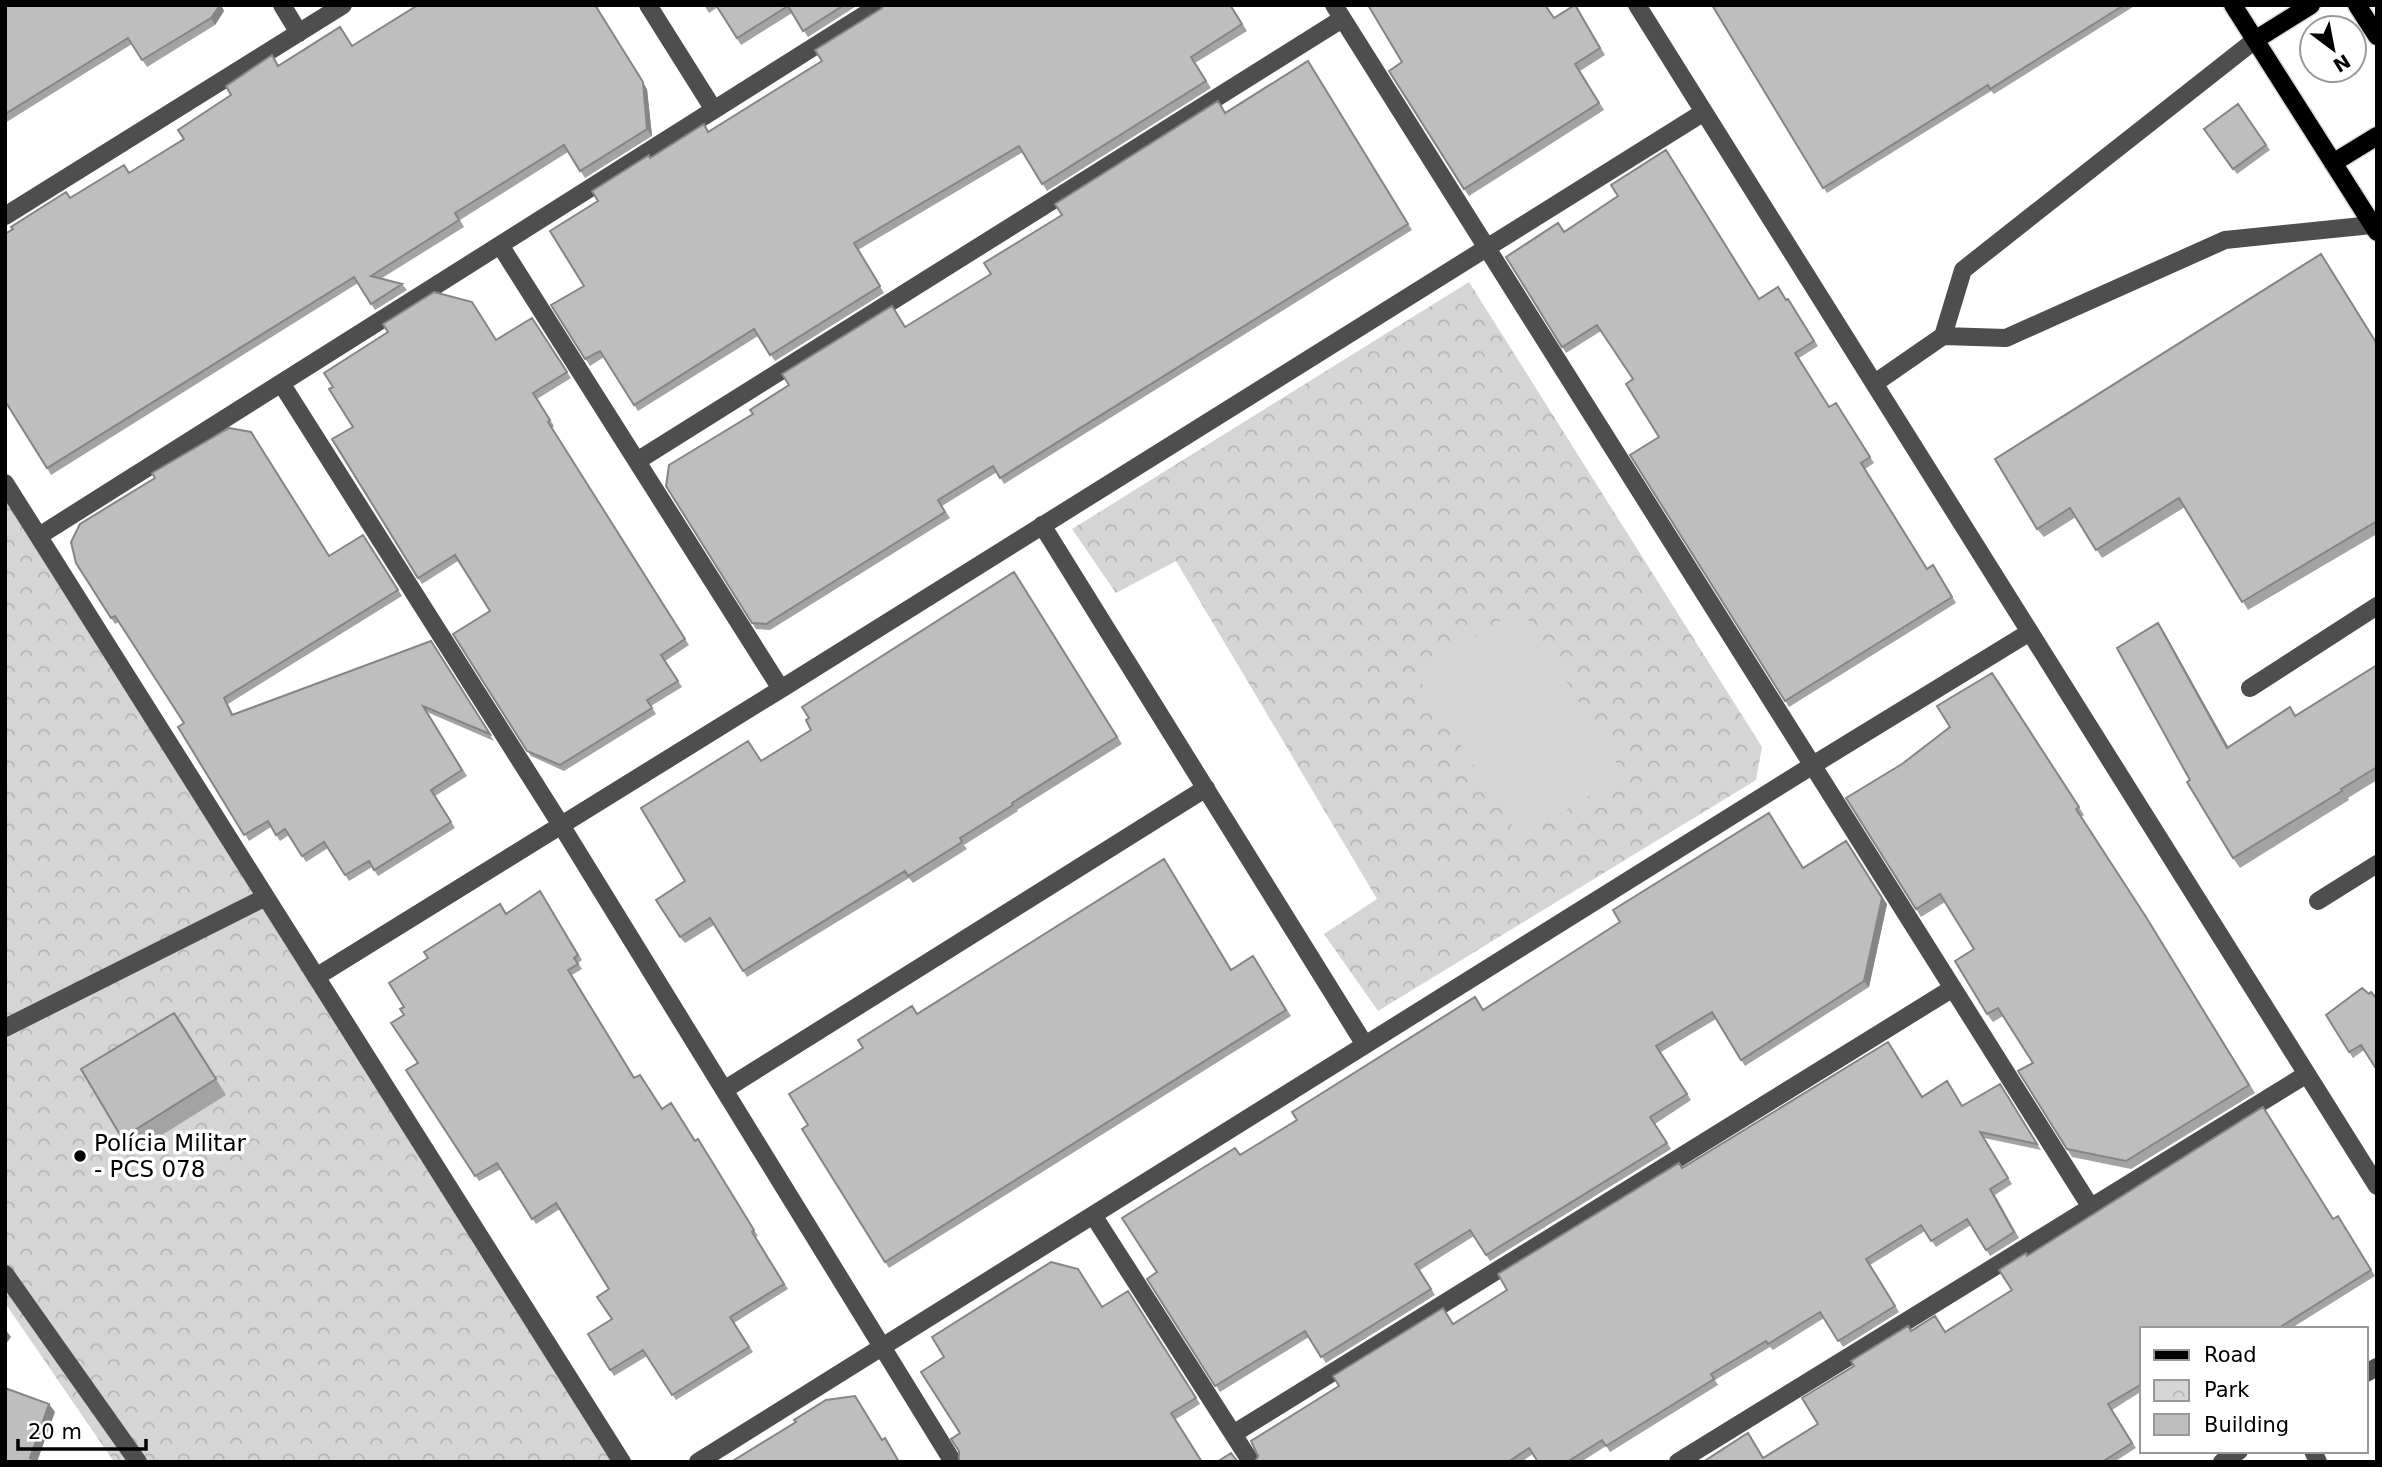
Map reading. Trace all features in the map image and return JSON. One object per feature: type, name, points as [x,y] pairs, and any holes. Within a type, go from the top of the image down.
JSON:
[{"type":"main road","points":[[2233,5],[2374,228]]},
{"type":"main road","points":[[2255,40],[2311,5]]},
{"type":"main road","points":[[2357,5],[2377,36]]},
{"type":"main road","points":[[2333,163],[2377,136]]},
{"type":"street","points":[[282,5],[299,33]]},
{"type":"street","points":[[5,216],[343,5]]},
{"type":"street","points":[[648,5],[714,110]]},
{"type":"street","points":[[39,536],[880,5]]},
{"type":"street","points":[[1637,5],[2377,1186]]},
{"type":"street","points":[[637,461],[1338,12],[2090,1206]]},
{"type":"street","points":[[1943,336],[1963,270],[2255,40]]},
{"type":"street","points":[[316,977],[1704,112]]},
{"type":"street","points":[[1875,383],[1943,336],[2006,338],[2225,240],[2374,228]]},
{"type":"street","points":[[500,245],[781,689]]},
{"type":"street","points":[[281,383],[561,825],[953,1462]]},
{"type":"street","points":[[5,484],[622,1462]]},
{"type":"street","points":[[1042,525],[1365,1045]]},
{"type":"street","points":[[2250,688],[2377,606]]},
{"type":"street","points":[[698,1462],[2030,632]]},
{"type":"street","points":[[724,1090],[1206,788]]},
{"type":"street","points":[[2318,901],[2377,864]]},
{"type":"street","points":[[5,1028],[266,897]]},
{"type":"street","points":[[1233,1434],[1953,988]]},
{"type":"street","points":[[1678,1462],[2307,1074]]},
{"type":"street","points":[[1093,1215],[1251,1462]]},
{"type":"street","points":[[5,1274],[138,1462]]},
{"type":"green space","points":[[1469,282],[1762,747],[1756,780],[1378,1011],[1324,934],[1377,899],[1176,561],[1116,593],[1072,529]]},
{"type":"green space","points":[[5,484],[622,1462],[114,1462],[5,1303]]},
{"type":"green space","points":[[1521,608],[1624,775],[1520,838],[1415,673]]},
{"type":"building","points":[[5,5],[220,5],[211,18],[142,60],[128,38],[5,114]]},
{"type":"building","points":[[418,5],[595,5],[643,82],[647,129],[580,171],[564,145],[455,213],[459,220],[371,276],[402,284],[371,304],[354,277],[47,468],[5,401],[5,234],[13,229],[11,227],[66,192],[70,198],[124,165],[129,173],[184,139],[178,130],[231,95],[226,86],[272,55],[278,66],[340,27],[352,46]]},
{"type":"building","points":[[716,5],[844,5],[803,31],[788,6],[737,38]]},
{"type":"building","points":[[883,5],[1230,5],[1242,24],[1191,57],[1206,81],[1042,184],[1019,146],[854,243],[880,286],[770,355],[754,329],[634,405],[600,351],[585,359],[551,305],[584,286],[550,231],[598,201],[592,191],[649,155],[650,158],[704,124],[708,132],[822,61],[815,50]]},
{"type":"building","points":[[1368,5],[1545,5],[1554,18],[1575,5],[1600,48],[1575,64],[1599,103],[1464,189],[1389,71],[1402,62]]},
{"type":"building","points":[[1712,5],[2124,5],[1990,89],[1988,85],[1823,188]]},
{"type":"building","points":[[1308,61],[1408,224],[1000,478],[993,466],[938,500],[945,512],[766,624],[752,623],[666,486],[669,465],[753,414],[750,410],[789,385],[782,374],[892,306],[905,327],[991,274],[984,263],[1062,215],[1055,204],[1218,101],[1225,113]]},
{"type":"building","points":[[2238,104],[2266,145],[2233,169],[2204,129]]},
{"type":"building","points":[[1666,150],[1759,299],[1778,287],[1786,300],[1788,299],[1814,341],[1795,353],[1829,407],[1836,403],[1870,457],[1861,463],[1927,569],[1933,565],[1952,597],[1785,701],[1630,455],[1659,437],[1626,384],[1633,379],[1597,325],[1562,347],[1506,257],[1558,223],[1564,232],[1618,196],[1611,185]]},
{"type":"building","points":[[2321,254],[2377,344],[2377,521],[2242,602],[2179,498],[2096,550],[2070,508],[2037,529],[1995,459]]},
{"type":"building","points":[[434,292],[472,302],[496,340],[532,318],[567,372],[533,393],[550,420],[548,422],[685,639],[661,655],[678,681],[647,700],[652,708],[560,765],[527,751],[453,634],[490,611],[455,555],[418,578],[332,439],[353,427],[329,389],[333,387],[324,373],[388,332],[383,324]]},
{"type":"building","points":[[229,428],[251,432],[329,556],[363,535],[398,590],[224,698],[232,715],[431,641],[490,734],[423,706],[462,770],[431,790],[451,822],[374,870],[369,861],[345,875],[324,842],[302,856],[285,829],[276,835],[268,821],[244,835],[178,727],[184,723],[115,616],[111,618],[76,563],[71,542],[80,524],[155,478],[152,473]]},
{"type":"building","points":[[1014,572],[1117,737],[1012,803],[1013,805],[960,838],[962,842],[908,876],[905,871],[743,971],[710,918],[680,937],[656,900],[685,881],[641,808],[748,741],[761,761],[811,730],[806,720],[809,718],[802,707]]},
{"type":"building","points":[[2158,623],[2227,748],[2290,707],[2295,716],[2377,665],[2377,767],[2233,858],[2187,782],[2190,780],[2117,648]]},
{"type":"building","points":[[1992,673],[2079,807],[2076,809],[2249,1085],[2126,1161],[2067,1149],[2018,1071],[2033,1063],[1998,1008],[1987,1014],[1955,961],[1974,949],[1940,894],[1916,909],[1846,798],[1902,764],[1950,727],[1937,706]]},
{"type":"building","points":[[1769,813],[1803,868],[1846,841],[1882,898],[1864,981],[1741,1060],[1712,1012],[1656,1046],[1687,1094],[1650,1117],[1667,1143],[1486,1255],[1470,1230],[1415,1264],[1431,1289],[1321,1357],[1305,1331],[1215,1386],[1147,1279],[1157,1272],[1122,1218],[1235,1148],[1240,1155],[1297,1120],[1292,1112],[1475,997],[1483,1010],[1620,922],[1613,910]]},
{"type":"building","points":[[1164,859],[1231,970],[1253,956],[1286,1010],[885,1262],[802,1129],[808,1125],[789,1094],[863,1048],[858,1040],[912,1006],[917,1014]]},
{"type":"building","points":[[540,891],[578,955],[574,958],[578,964],[568,970],[634,1078],[640,1075],[662,1109],[671,1103],[695,1141],[698,1139],[784,1284],[730,1317],[749,1347],[672,1395],[643,1350],[610,1370],[588,1334],[612,1319],[597,1297],[609,1289],[556,1203],[532,1219],[497,1163],[475,1176],[406,1070],[418,1063],[391,1023],[404,1015],[400,1009],[404,1007],[389,983],[428,958],[424,952],[500,904],[506,914]]},
{"type":"building","points":[[2362,988],[2377,999],[2377,1067],[2361,1045],[2349,1052],[2326,1015]]},
{"type":"building","points":[[174,1013],[216,1079],[122,1138],[81,1069]]},
{"type":"building","points":[[1888,1042],[1922,1097],[1947,1081],[1962,1106],[2000,1084],[2037,1144],[1980,1132],[2008,1178],[1990,1189],[2014,1232],[1986,1250],[1967,1219],[1931,1241],[1921,1225],[1866,1259],[1895,1306],[1838,1341],[1820,1312],[1768,1344],[1766,1341],[1711,1374],[1714,1379],[1606,1446],[1602,1440],[1567,1462],[1538,1462],[1529,1448],[1508,1462],[1255,1462],[1258,1456],[1251,1441],[1339,1386],[1333,1376],[1443,1308],[1453,1324],[1507,1290],[1498,1274],[1679,1163],[1682,1168]]},
{"type":"building","points":[[2263,1107],[2333,1219],[2338,1216],[2371,1270],[2280,1327],[2140,1327],[2140,1385],[2108,1404],[2132,1443],[2102,1462],[1703,1462],[1748,1433],[1763,1458],[1818,1424],[1802,1398],[1854,1366],[1851,1361],[1908,1326],[1911,1331],[1935,1316],[1945,1332],[2012,1290],[1999,1270],[2026,1253],[2027,1256]]},
{"type":"building","points":[[1051,1262],[1078,1269],[1102,1307],[1128,1291],[1196,1398],[1171,1413],[1202,1462],[959,1460],[959,1451],[951,1439],[960,1433],[921,1372],[944,1357],[932,1337]]},
{"type":"building","points":[[5,1388],[49,1404],[30,1458],[40,1462],[5,1462]]},
{"type":"building","points":[[855,1396],[899,1462],[731,1462],[826,1400]]},
{"type":"building","points":[[1231,1453],[1238,1462],[1217,1462]]},
{"type":"place","name":"Polícia Militar - PCS 078","points":[[80,1156]]}]
